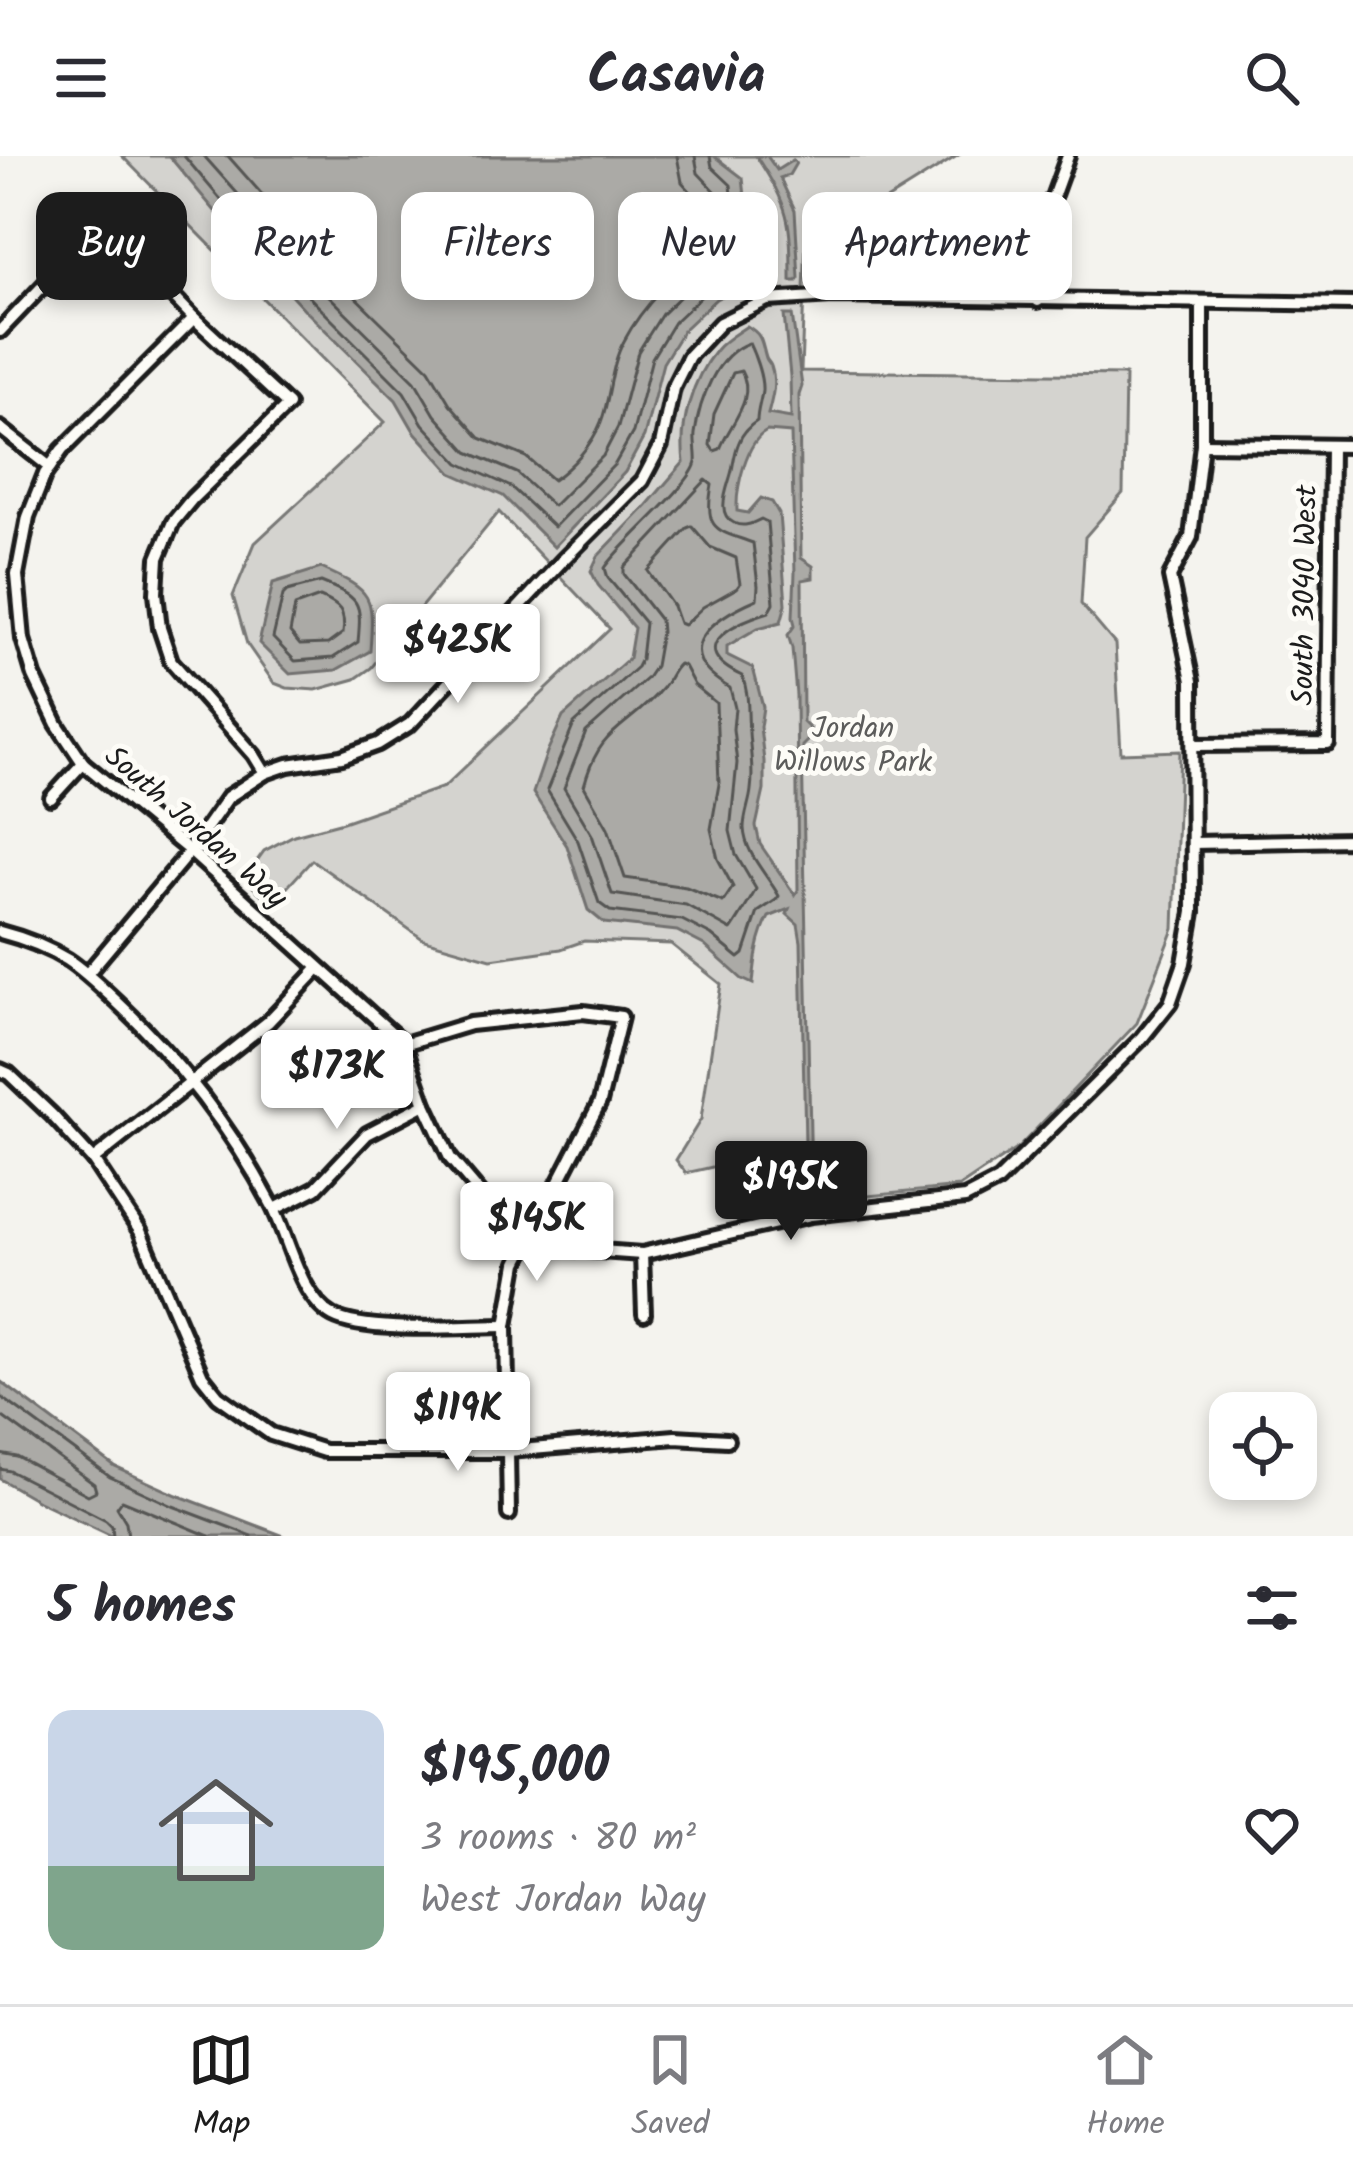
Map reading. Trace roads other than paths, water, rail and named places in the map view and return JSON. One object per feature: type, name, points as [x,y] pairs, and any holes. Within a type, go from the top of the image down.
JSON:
[{"type":"street","points":[[1038,301],[1044,222],[1068,156]]},
{"type":"street","points":[[0,331],[103,223],[194,318],[289,405],[192,499],[173,522],[158,558],[160,628],[170,661],[265,772]]},
{"type":"street","points":[[87,974],[190,851],[228,797],[265,772],[342,757],[378,744],[410,724],[642,482],[661,445],[673,388],[689,356],[720,323],[767,300],[832,296],[1353,304]]},
{"type":"street","points":[[1202,303],[1202,444],[1190,537],[1170,577],[1192,681],[1193,843],[1353,840]]},
{"type":"street","name":"South Jordan Way","points":[[194,318],[50,467],[28,518],[17,575],[23,639],[34,676],[56,724],[82,763],[190,851],[404,1044],[450,1158],[490,1205],[532,1232],[573,1249],[642,1254],[811,1215],[965,1198],[998,1181],[1142,1038],[1170,1003],[1184,963],[1193,912],[1193,843]]},
{"type":"street","points":[[0,428],[50,467]]},
{"type":"street","points":[[1202,444],[1353,446]]},
{"type":"street","name":"South 3040 West","points":[[1193,745],[1328,744],[1331,447]]},
{"type":"street","points":[[2,575],[17,575]]},
{"type":"street","points":[[51,798],[82,763]]},
{"type":"street","points":[[0,932],[65,958],[146,1029],[238,1144],[275,1209],[311,1297],[324,1311],[355,1324],[506,1326]]},
{"type":"street","points":[[93,1160],[268,1022],[320,968]]},
{"type":"street","points":[[404,1044],[470,1024],[583,1012],[621,1017],[600,1102],[517,1263],[506,1326],[508,1514]]},
{"type":"street","points":[[0,1070],[52,1115],[93,1160],[140,1231],[202,1376],[218,1396],[271,1434],[324,1450],[508,1451],[674,1438],[728,1440]]},
{"type":"street","points":[[275,1209],[316,1188],[367,1134],[425,1104]]},
{"type":"street","points":[[642,1254],[644,1314]]},
{"type":"water","points":[[169,156],[714,156],[743,178],[745,192],[618,192],[618,300],[715,300],[684,329],[663,363],[644,437],[625,472],[554,547],[503,496],[452,473],[414,431],[396,400],[296,300],[377,300],[377,192],[211,192],[211,206]]},
{"type":"water","points":[[756,156],[767,156],[777,170],[793,160],[796,163],[789,175],[780,178],[795,210],[797,281],[791,281],[786,215]]},
{"type":"water","points":[[784,315],[792,315],[802,386],[801,558],[813,566],[813,578],[802,580],[803,722],[812,731],[802,746],[814,1200],[806,1196],[801,942],[789,909],[769,917],[765,925],[753,984],[704,945],[677,931],[604,923],[588,910],[567,846],[533,793],[563,717],[629,658],[634,628],[591,571],[598,556],[684,462],[686,418],[708,362],[719,346],[747,326],[761,339],[773,372],[768,414],[791,418]],"holes":[[[767,431],[791,433],[795,625],[788,635],[796,695],[795,895],[760,844],[756,826],[764,790],[763,707],[753,668],[727,655],[727,646],[758,628],[781,622],[786,604],[779,514],[772,502],[761,498],[748,513],[737,511],[737,501],[753,444]]]},
{"type":"water","points":[[321,568],[351,583],[366,597],[370,651],[336,670],[290,674],[259,643],[273,583]]},
{"type":"water","points":[[0,1381],[115,1467],[284,1536],[112,1536],[38,1501],[0,1479]]},
{"type":"park label","name":"Jordan Willows Park","points":[[853,746]]}]
